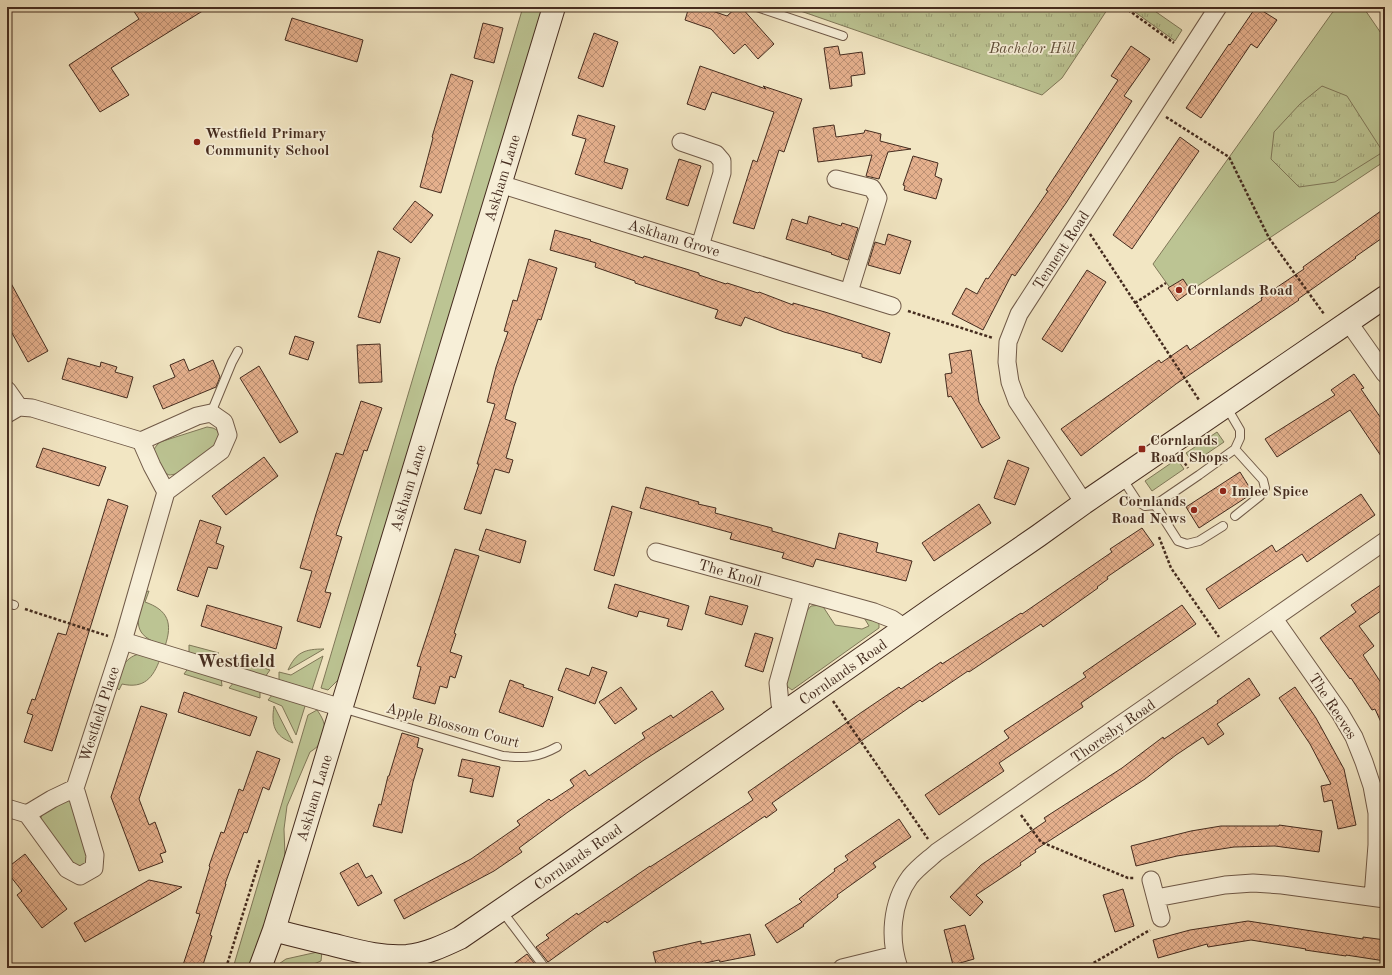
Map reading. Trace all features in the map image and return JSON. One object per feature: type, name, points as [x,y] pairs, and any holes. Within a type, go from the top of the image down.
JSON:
[{"type":"street","name":"Askham Lane","points":[[260,968],[274,930],[342,708],[554,7]]},
{"type":"street","name":"Tennent Road","points":[[1084,503],[1016,401],[1010,382],[1007,362],[1008,342],[1019,314],[1218,7]]},
{"type":"street","points":[[681,142],[716,154],[722,161],[722,173],[700,246]]},
{"type":"street","points":[[836,179],[872,188],[878,198],[849,292]]},
{"type":"street","name":"Askham Grove","points":[[500,184],[892,306]]},
{"type":"street","name":"Cornlands Road","points":[[274,930],[371,954],[390,956],[409,956],[427,952],[460,938],[764,726],[785,713],[1084,503],[1385,297]]},
{"type":"street","points":[[1342,327],[1385,374]]},
{"type":"street","points":[[7,390],[13,410],[32,408],[141,441],[197,416],[211,413],[224,422],[228,435],[221,450],[166,492],[141,441]]},
{"type":"street","name":"Westfield Place","points":[[75,788],[123,641],[166,492]]},
{"type":"street","name":"Thoresby Road","points":[[842,968],[897,962],[894,935],[894,914],[900,894],[910,877],[937,852],[1385,541]]},
{"type":"street","name":"The Knoll","points":[[656,552],[874,612],[892,619],[904,628]]},
{"type":"street","points":[[785,713],[780,704],[778,683],[803,593]]},
{"type":"street","name":"The Reeves","points":[[1156,898],[1225,885],[1253,883],[1282,885],[1379,898],[1377,813],[1372,786],[1364,762],[1354,737],[1340,713],[1274,619]]},
{"type":"street","points":[[123,641],[342,708]]},
{"type":"street","points":[[7,808],[28,814],[67,869],[80,876],[94,868],[95,855],[75,788],[52,799],[28,814]]},
{"type":"street","points":[[1151,880],[1161,918]]},
{"type":"lane","points":[[757,7],[843,36]]},
{"type":"lane","points":[[211,413],[238,351]]},
{"type":"lane","points":[[1121,478],[1137,502],[1145,506],[1155,505],[1200,475],[1235,449],[1240,438],[1240,430],[1218,412]]},
{"type":"lane","points":[[1235,449],[1263,480],[1265,488],[1260,496],[1235,516]]},
{"type":"lane","points":[[1155,505],[1178,541],[1187,544],[1200,541],[1223,526]]},
{"type":"lane","name":"Apple Blossom Court","points":[[342,708],[503,756],[522,758],[543,755],[557,747]]},
{"type":"lane","points":[[502,910],[545,968]]},
{"type":"path","points":[[1124,7],[1173,43]]},
{"type":"path","points":[[1152,108],[1229,157],[1269,238],[1342,327]]},
{"type":"path","points":[[1081,219],[1135,303],[1218,412]]},
{"type":"path","points":[[1135,303],[1166,283]]},
{"type":"path","points":[[892,306],[1008,342]]},
{"type":"path","points":[[1157,533],[1171,568],[1228,650]]},
{"type":"path","points":[[10,604],[123,641]]},
{"type":"path","points":[[823,686],[937,852]]},
{"type":"path","points":[[1011,802],[1041,842],[1128,878],[1140,877],[1151,880]]},
{"type":"path","points":[[226,968],[260,859]]},
{"type":"path","points":[[1085,968],[1149,930],[1161,918]]},
{"type":"green space","points":[[523,7],[544,7],[339,679],[328,690],[321,688]]},
{"type":"green space","name":"Bachelor Hill","points":[[789,7],[1109,7],[1062,78],[1042,95]]},
{"type":"green space","points":[[1128,7],[1149,7],[1182,30],[1175,41]]},
{"type":"green space","points":[[1339,7],[1363,7],[1385,39],[1385,161],[1178,299],[1153,264],[1332,13]]},
{"type":"green space","points":[[1322,86],[1347,96],[1383,152],[1335,182],[1299,187],[1271,159],[1274,132],[1300,104]]},
{"type":"green space","points":[[207,427],[217,430],[220,436],[219,445],[176,474],[167,474],[155,456],[154,450],[157,445],[160,442]]},
{"type":"green space","points":[[1217,432],[1224,442],[1193,463],[1186,453]]},
{"type":"green space","points":[[1177,459],[1184,469],[1152,491],[1145,481]]},
{"type":"green space","points":[[149,591],[145,602],[159,609],[167,618],[168,631],[165,646],[146,637],[141,632],[139,626],[139,612],[144,592]]},
{"type":"green space","points":[[822,605],[835,625],[862,629],[869,626],[863,616],[876,620],[879,623],[879,628],[792,690],[783,679],[805,613],[811,606]]},
{"type":"green space","points":[[189,645],[219,653],[212,660],[189,653]]},
{"type":"green space","points":[[324,649],[288,670],[298,655],[306,651]]},
{"type":"green space","points":[[139,654],[160,659],[154,672],[151,677],[142,683],[136,685],[122,684],[119,690],[115,686],[123,666],[129,659]]},
{"type":"green space","points":[[323,656],[312,690],[279,680],[279,672],[291,675]]},
{"type":"green space","points":[[242,661],[270,670],[265,677],[241,669]]},
{"type":"green space","points":[[189,667],[221,677],[222,686],[184,674]]},
{"type":"green space","points":[[235,681],[260,689],[260,698],[229,688]]},
{"type":"green space","points":[[273,694],[306,703],[296,735],[282,706],[268,700]]},
{"type":"green space","points":[[274,706],[293,743],[282,737],[275,729],[273,719]]},
{"type":"green space","points":[[317,710],[324,722],[325,733],[320,743],[310,752],[287,806],[284,829],[285,857],[277,893],[250,968],[233,968],[308,715]]},
{"type":"green space","points":[[69,800],[73,803],[91,856],[83,867],[71,866],[40,821],[47,809]]},
{"type":"green space","points":[[322,951],[321,961],[304,968],[273,968],[286,959]]},
{"type":"building","points":[[131,7],[209,7],[111,68],[129,95],[100,112],[69,65],[139,19]]},
{"type":"building","points":[[689,7],[701,7],[727,16],[737,7],[741,7],[774,44],[758,59],[745,44],[734,54],[711,29],[685,20]]},
{"type":"building","points":[[1256,7],[1277,20],[1257,48],[1251,44],[1201,118],[1186,108]]},
{"type":"building","points":[[292,18],[363,40],[357,62],[285,40]]},
{"type":"building","points":[[483,23],[503,28],[494,63],[474,58]]},
{"type":"building","points":[[594,33],[618,42],[603,87],[578,78]]},
{"type":"building","points":[[838,46],[840,55],[862,52],[865,74],[851,76],[852,86],[830,89],[824,48]]},
{"type":"building","points":[[1131,46],[1150,59],[1124,96],[1132,101],[1066,203],[1015,276],[1012,274],[983,330],[952,314],[966,288],[977,294],[986,278],[988,279],[1048,191],[1046,190],[1118,80],[1111,76]]},
{"type":"building","points":[[700,66],[766,89],[763,86],[802,99],[784,152],[779,150],[754,229],[733,223],[753,160],[757,162],[774,112],[712,92],[705,110],[687,104]]},
{"type":"building","points":[[451,74],[473,81],[441,193],[420,187],[433,138],[432,137]]},
{"type":"building","points":[[578,115],[615,126],[604,162],[628,169],[622,189],[575,174],[586,139],[572,135]]},
{"type":"building","points":[[834,125],[836,137],[864,133],[865,130],[881,134],[880,141],[911,149],[888,152],[879,179],[866,176],[872,155],[818,162],[813,128]]},
{"type":"building","points":[[1180,137],[1199,151],[1132,249],[1113,235]]},
{"type":"building","points":[[913,156],[938,163],[935,176],[942,179],[936,199],[904,190],[905,186],[903,185]]},
{"type":"building","points":[[679,159],[701,166],[688,206],[666,199]]},
{"type":"building","points":[[415,201],[433,215],[411,243],[393,229]]},
{"type":"building","points":[[1385,208],[1385,236],[1298,299],[1299,300],[1176,384],[1081,456],[1061,429],[1159,360],[1161,363],[1187,345],[1190,350],[1262,300],[1261,298],[1304,269],[1303,267]]},
{"type":"building","points":[[809,216],[841,226],[842,223],[858,228],[848,260],[831,254],[832,253],[786,239],[792,219],[807,224]]},
{"type":"building","points":[[555,230],[591,240],[590,241],[643,258],[644,256],[699,273],[699,275],[726,284],[727,283],[758,293],[759,292],[793,305],[793,303],[825,312],[890,333],[881,363],[862,357],[862,354],[784,332],[745,317],[741,326],[715,318],[718,310],[635,283],[635,281],[595,267],[596,263],[550,250]]},
{"type":"building","points":[[888,234],[911,241],[900,274],[868,265],[875,242],[885,245]]},
{"type":"building","points":[[378,251],[400,258],[380,323],[358,317]]},
{"type":"building","points":[[529,259],[557,268],[541,320],[538,319],[514,386],[505,419],[516,423],[506,458],[513,460],[509,473],[495,469],[481,514],[464,509],[479,464],[477,464],[495,404],[487,402],[496,367],[508,332],[504,331],[513,300],[517,301]]},
{"type":"building","points":[[1087,270],[1106,282],[1062,352],[1042,339]]},
{"type":"building","points":[[7,276],[48,351],[28,362],[7,324]]},
{"type":"building","name":"Cornlands Road","points":[[1183,279],[1191,291],[1177,301],[1168,288]]},
{"type":"building","points":[[295,336],[314,342],[308,360],[289,354]]},
{"type":"building","points":[[380,344],[382,382],[359,383],[357,345]]},
{"type":"building","points":[[971,350],[979,402],[1000,438],[982,448],[951,396],[948,397],[945,374],[952,373],[949,354]]},
{"type":"building","points":[[68,358],[100,367],[101,362],[117,367],[115,372],[133,377],[127,398],[62,379]]},
{"type":"building","points":[[184,359],[189,371],[213,360],[220,377],[216,387],[163,409],[153,386],[175,377],[170,365]]},
{"type":"building","points":[[259,366],[298,432],[280,443],[240,378]]},
{"type":"building","points":[[1354,374],[1364,388],[1361,389],[1385,424],[1385,462],[1350,410],[1277,457],[1265,439],[1335,395],[1331,390]]},
{"type":"building","points":[[361,401],[382,408],[367,451],[364,450],[336,535],[342,537],[325,592],[331,593],[320,628],[297,621],[312,571],[300,568],[336,453],[343,455]]},
{"type":"building","points":[[43,448],[106,467],[99,486],[36,467]]},
{"type":"building","points":[[264,457],[278,476],[226,515],[212,496]]},
{"type":"building","points":[[1008,460],[1029,468],[1015,505],[994,498]]},
{"type":"building","points":[[1240,472],[1253,493],[1199,528],[1186,507]]},
{"type":"building","points":[[646,487],[699,502],[698,504],[716,508],[715,513],[772,528],[772,531],[835,549],[839,533],[878,543],[876,552],[912,561],[906,581],[816,559],[813,567],[782,558],[784,553],[730,539],[732,533],[640,508]]},
{"type":"building","points":[[1361,494],[1375,515],[1307,562],[1302,554],[1219,609],[1206,589],[1272,545],[1276,552]]},
{"type":"building","points":[[108,499],[128,506],[52,751],[24,742],[33,715],[27,713],[32,699],[35,700],[58,633],[66,635]]},
{"type":"building","points":[[979,504],[991,523],[934,561],[922,543]]},
{"type":"building","points":[[612,506],[632,512],[614,576],[594,570]]},
{"type":"building","points":[[200,520],[221,527],[216,543],[224,546],[217,569],[208,567],[198,597],[177,590]]},
{"type":"building","points":[[1142,528],[1154,545],[1107,577],[1108,579],[1097,587],[1098,588],[1043,627],[1041,624],[922,702],[920,700],[772,803],[777,810],[766,818],[765,816],[607,923],[605,921],[548,962],[536,947],[549,938],[546,935],[577,913],[578,915],[650,866],[753,800],[748,792],[862,712],[899,687],[901,689],[941,662],[942,664],[1021,613],[1022,614],[1112,552],[1110,549]]},
{"type":"building","points":[[486,529],[526,541],[520,563],[479,550]]},
{"type":"building","points":[[455,549],[479,556],[454,633],[456,634],[450,652],[462,656],[455,678],[450,676],[447,688],[440,686],[435,704],[413,698],[421,667],[417,666]]},
{"type":"building","points":[[1385,582],[1385,608],[1359,626],[1374,646],[1363,655],[1385,689],[1385,731],[1375,709],[1372,710],[1351,678],[1350,679],[1320,638],[1356,612],[1351,605]]},
{"type":"building","points":[[615,584],[689,606],[682,630],[667,626],[669,619],[639,611],[637,617],[608,608]]},
{"type":"building","points":[[710,596],[748,606],[742,625],[705,614]]},
{"type":"building","points":[[207,605],[282,627],[276,649],[201,626]]},
{"type":"building","points":[[1182,605],[1196,624],[1081,703],[1083,707],[999,763],[1004,771],[939,815],[925,795],[1009,738],[1004,731],[1086,677],[1083,673]]},
{"type":"building","points":[[755,633],[773,638],[763,672],[745,666]]},
{"type":"building","points":[[592,667],[607,672],[595,704],[558,690],[566,668],[589,676]]},
{"type":"building","points":[[1249,678],[1260,695],[1217,724],[1224,734],[1208,745],[1203,737],[1176,755],[1145,779],[1035,850],[1036,852],[1020,863],[1021,865],[976,895],[983,902],[970,916],[950,897],[981,865],[1046,821],[1044,818],[1122,768],[1163,737],[1164,739],[1218,703],[1217,701]]},
{"type":"building","points":[[510,680],[524,685],[523,687],[553,697],[543,727],[499,712]]},
{"type":"building","points":[[621,687],[637,709],[615,724],[599,702]]},
{"type":"building","points":[[1295,687],[1316,718],[1344,769],[1356,825],[1338,829],[1332,800],[1324,802],[1321,786],[1331,784],[1310,744],[1279,698]]},
{"type":"building","points":[[712,691],[724,709],[644,760],[568,812],[519,848],[522,852],[494,871],[404,919],[394,900],[471,859],[520,825],[517,821],[549,799],[551,801],[574,786],[570,780],[585,770],[589,776],[645,738],[642,733],[671,715],[673,718]]},
{"type":"building","points":[[184,692],[257,717],[250,736],[178,712]]},
{"type":"building","points":[[141,706],[167,714],[139,799],[149,825],[155,822],[166,852],[160,854],[163,862],[139,871],[111,797]]},
{"type":"building","points":[[402,733],[419,738],[417,747],[423,749],[413,782],[402,833],[373,826],[379,804],[381,805],[388,776]]},
{"type":"building","points":[[257,751],[280,759],[269,790],[263,787],[247,833],[244,832],[225,884],[202,968],[193,968],[183,965],[200,914],[196,913],[210,867],[209,866],[221,832],[224,833],[239,789],[243,791]]},
{"type":"building","points":[[462,759],[500,767],[493,797],[470,792],[473,779],[458,776]]},
{"type":"building","points":[[899,819],[911,837],[873,863],[876,867],[837,895],[838,897],[803,925],[804,926],[777,943],[765,925],[802,902],[799,899],[835,871],[834,869],[848,860],[845,856]]},
{"type":"building","points":[[1279,825],[1322,831],[1319,852],[1275,846],[1234,847],[1177,856],[1136,866],[1131,846],[1191,831],[1221,826]]},
{"type":"building","points":[[25,854],[67,909],[42,928],[17,895],[22,891],[7,872],[7,868]]},
{"type":"building","points":[[358,863],[366,878],[372,875],[382,893],[358,906],[340,873]]},
{"type":"building","points":[[149,880],[182,887],[85,942],[74,923]]},
{"type":"building","points":[[1123,889],[1134,926],[1115,932],[1103,895]]},
{"type":"building","points":[[1248,921],[1363,939],[1363,937],[1385,940],[1385,961],[1305,950],[1306,949],[1251,940],[1208,947],[1207,944],[1158,958],[1153,940],[1190,930]]},
{"type":"building","points":[[965,925],[974,959],[953,965],[944,930]]},
{"type":"building","points":[[750,934],[755,955],[720,962],[719,960],[683,968],[657,968],[653,952],[701,941],[701,944]]},
{"type":"building","points":[[527,954],[538,968],[508,968]]},
{"type":"place","name":"Westfield Primary Community School","points":[[197,142]]},
{"type":"place","name":"Cornlands Road","points":[[1179,290]]},
{"type":"place","name":"Cornlands Road Shops","points":[[1142,449]]},
{"type":"place","name":"Imlee Spice","points":[[1223,491]]},
{"type":"place","name":"Cornlands Road News","points":[[1194,510]]},
{"type":"district","name":"Westfield","points":[[236,660]]}]
